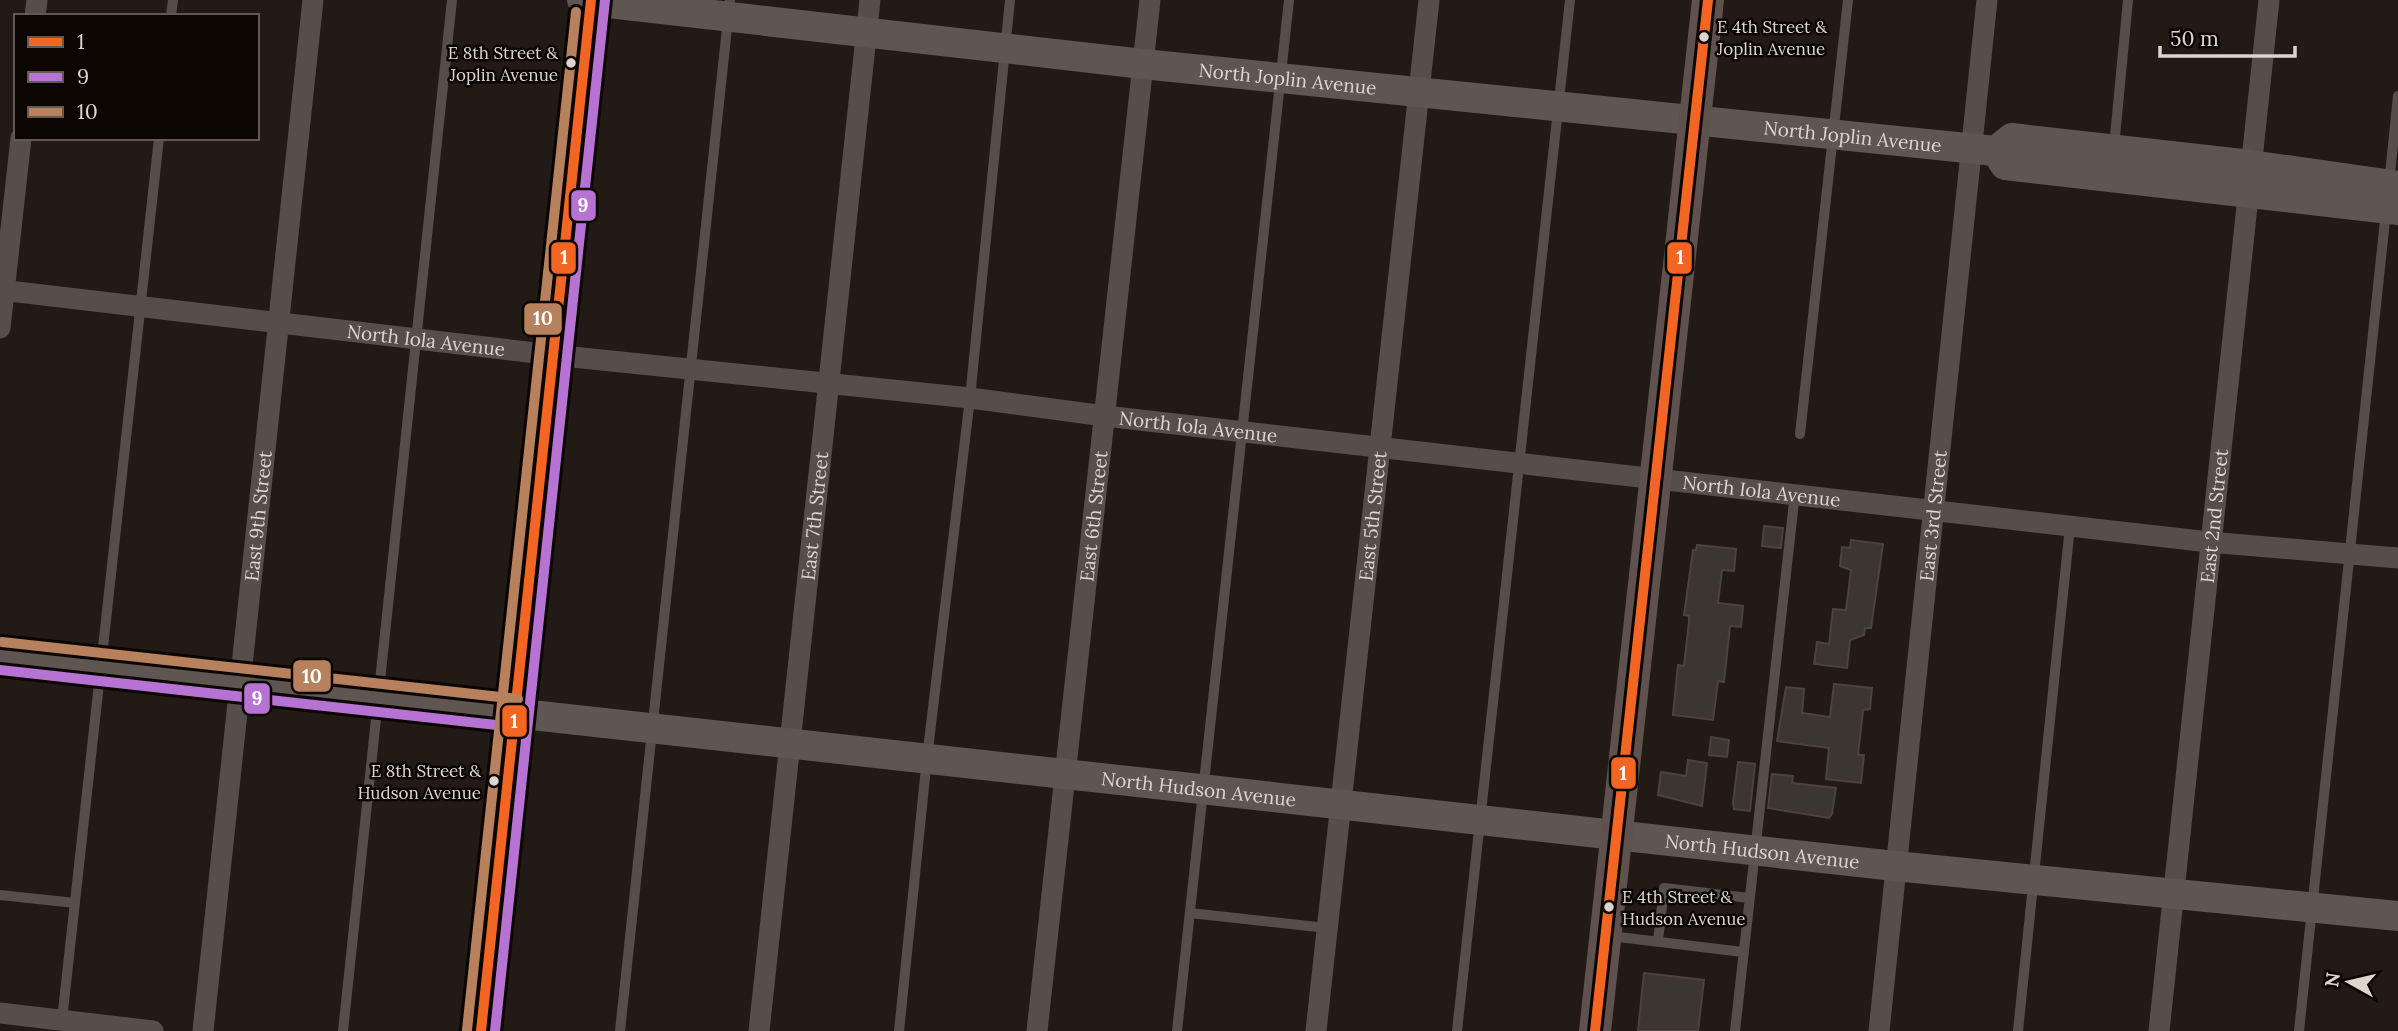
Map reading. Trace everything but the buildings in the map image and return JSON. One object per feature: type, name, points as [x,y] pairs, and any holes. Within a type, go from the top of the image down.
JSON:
[{"type":"main road","points":[[1595,1031],[1611,833],[1657,477],[1708,0]]},
{"type":"street","name":"East 9th Street","points":[[203,1031],[276,322],[313,0]]},
{"type":"street","name":"North Joplin Avenue","points":[[582,0],[730,8],[867,30],[1143,64],[1559,104],[1983,150],[2012,138],[2114,150],[2250,179]]},
{"type":"street","points":[[481,1031],[591,0]]},
{"type":"street","name":"East 7th Street","points":[[759,1031],[870,0]]},
{"type":"street","name":"East 6th Street","points":[[1037,1031],[1150,0]]},
{"type":"street","name":"East 5th Street","points":[[1316,1031],[1429,0]]},
{"type":"street","name":"East 3rd Street","points":[[1879,1031],[1932,510],[1983,150],[1987,0]]},
{"type":"street","name":"East 2nd Street","points":[[2160,1031],[2209,542],[2269,0]]},
{"type":"street","points":[[0,328],[2,290],[21,140]]},
{"type":"street","name":"North Joplin Avenue","points":[[1983,150],[2005,166],[2250,179],[2393,197]]},
{"type":"street","name":"North Iola Avenue","points":[[2,290],[553,355],[970,398],[1105,416],[1520,461],[2209,542],[2398,558]]},
{"type":"street","name":"North Hudson Avenue","points":[[0,656],[1203,787],[1895,866],[2174,891],[2398,916]]},
{"type":"street","points":[[0,1013],[153,1031]]},
{"type":"lane","points":[[342,1031],[452,0]]},
{"type":"lane","points":[[900,1031],[927,758],[970,398],[1010,0]]},
{"type":"lane","points":[[1177,1031],[1289,0]]},
{"type":"lane","points":[[1457,1031],[1570,0]]},
{"type":"lane","points":[[1800,434],[1848,0]]},
{"type":"lane","points":[[2114,150],[2128,0]]},
{"type":"lane","points":[[620,1031],[650,727],[730,8]]},
{"type":"lane","points":[[2300,1031],[2350,554],[2393,197],[2398,96]]},
{"type":"lane","points":[[62,1020],[159,140]]},
{"type":"lane","points":[[1735,1031],[1795,494]]},
{"type":"lane","points":[[2018,1031],[2070,526]]},
{"type":"lane","points":[[1658,941],[1664,888],[1749,898]]},
{"type":"lane","points":[[0,895],[75,903]]},
{"type":"lane","points":[[1190,913],[1327,928]]},
{"type":"lane","points":[[1604,935],[1743,952]]},
{"type":"transit line","name":"1","points":[[481,1031],[591,0]]},
{"type":"transit line","name":"9","points":[[495,1031],[605,0]]},
{"type":"transit line","name":"1","points":[[1595,1031],[1708,0]]},
{"type":"transit line","name":"10","points":[[467,1030],[576,12]]},
{"type":"transit line","name":"10","points":[[2,642],[518,699]]},
{"type":"transit line","name":"9","points":[[0,670],[514,727]]},
{"type":"place","name":"E 4th Street & Joplin Avenue","points":[[1704,37]]},
{"type":"place","name":"E 8th Street & Joplin Avenue","points":[[571,63]]},
{"type":"place","name":"E 8th Street & Hudson Avenue","points":[[494,781]]},
{"type":"place","name":"E 4th Street & Hudson Avenue","points":[[1609,907]]}]
